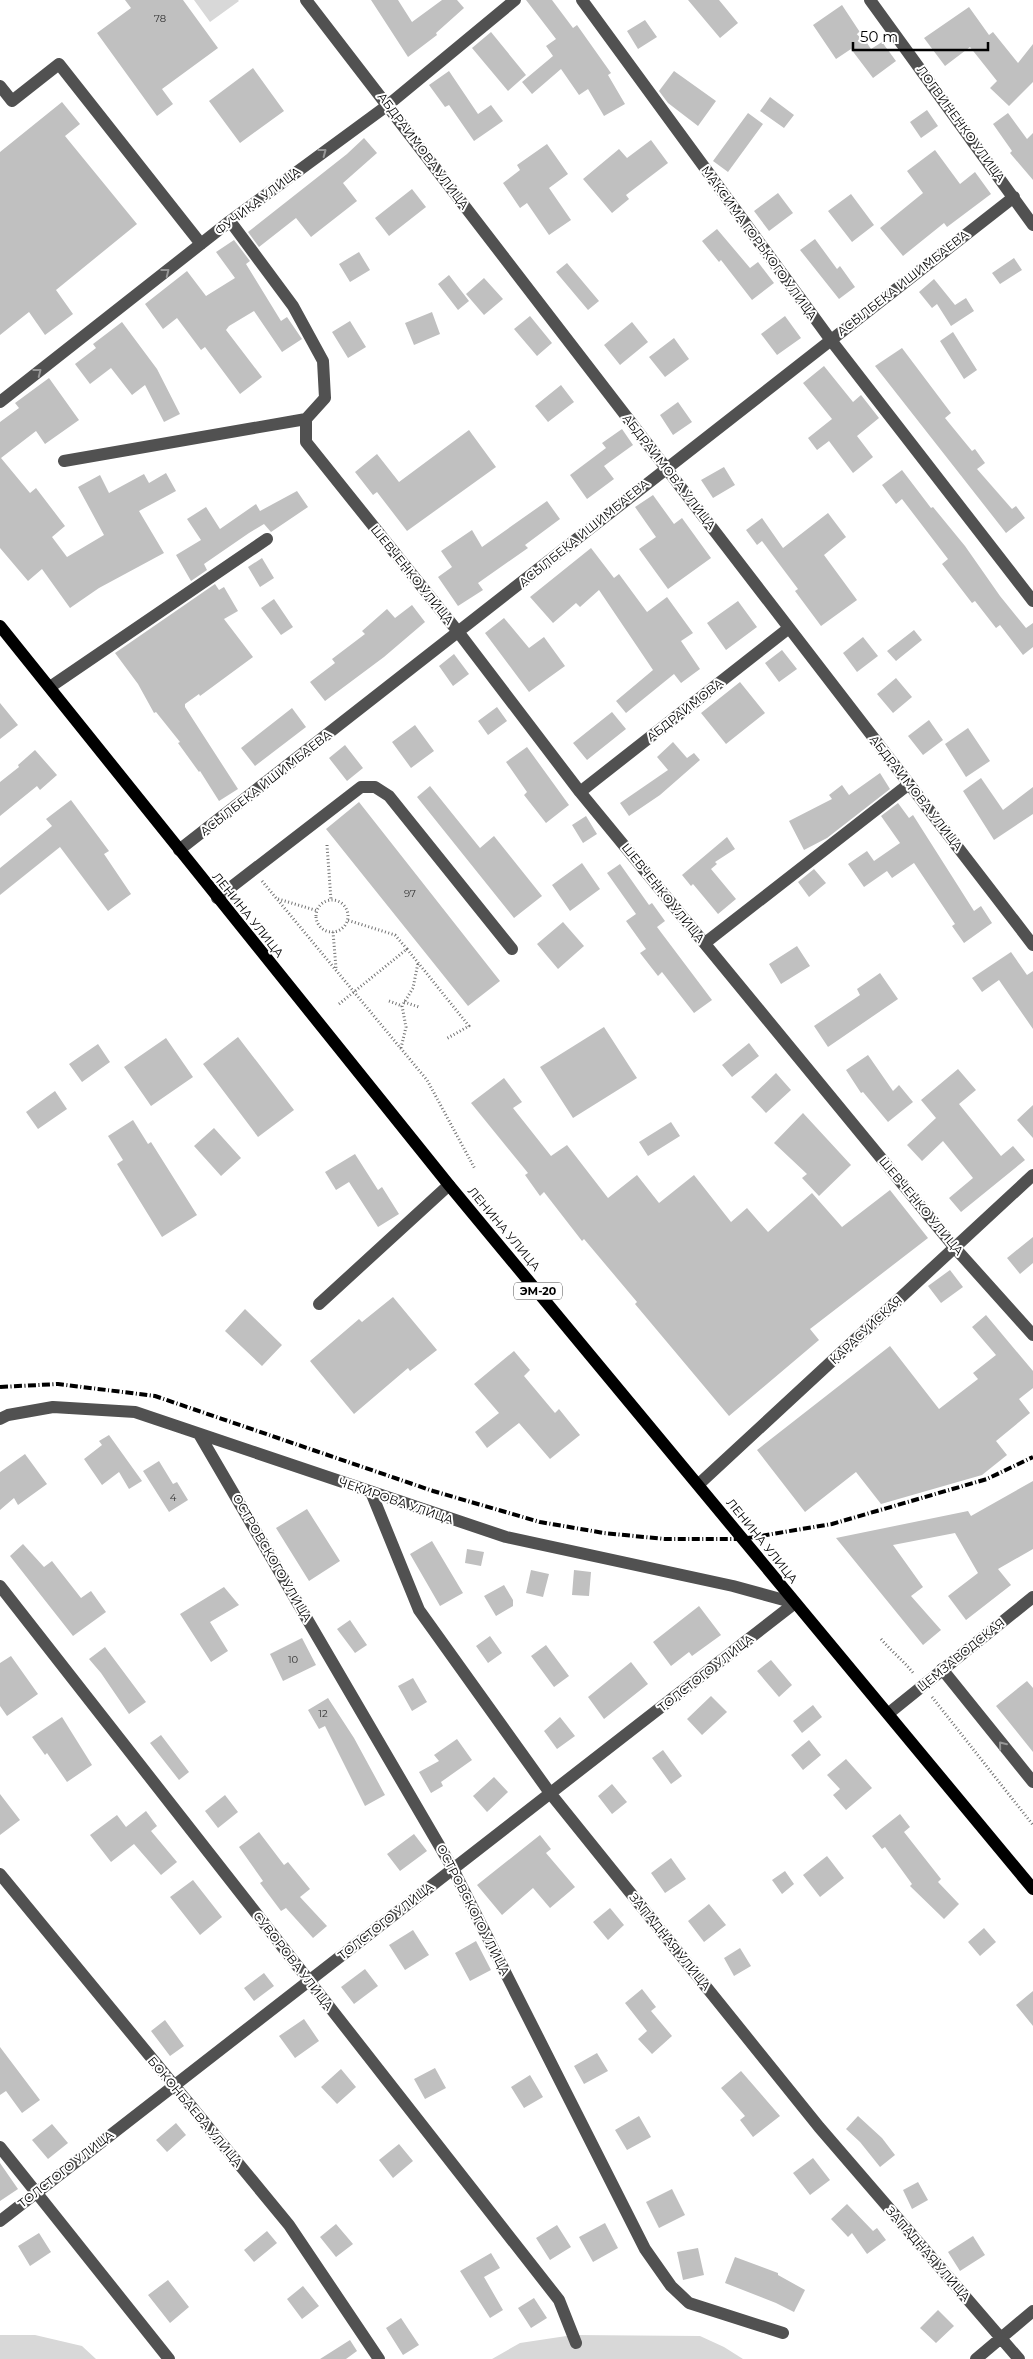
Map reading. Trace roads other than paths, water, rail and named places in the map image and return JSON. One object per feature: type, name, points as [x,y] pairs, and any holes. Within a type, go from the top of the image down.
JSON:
[{"type":"main road","name":"ЛЕНИНА УЛИЦА","points":[[0,626],[449,1185],[889,1713],[1033,1889]]},
{"type":"street","name":"АБДРАИМОВА УЛИЦА","points":[[306,0],[1033,944]]},
{"type":"street","name":"ФУЧИКА УЛИЦА","points":[[0,402],[230,221],[388,105],[515,0]]},
{"type":"street","name":"МАКСИМА ГОРЬКОГО УЛИЦА","points":[[582,0],[830,339],[1033,601]]},
{"type":"street","name":"ЛОГВИНЕНКО УЛИЦА","points":[[870,0],[1033,225]]},
{"type":"street","points":[[0,86],[12,101],[59,64],[201,244]]},
{"type":"street","name":"АСЫЛБЕКА ИШИМБАЕВА","points":[[179,850],[1014,197]]},
{"type":"street","points":[[64,461],[306,419],[325,398],[323,360],[293,306],[230,221]]},
{"type":"street","name":"ШЕВЧЕНКО УЛИЦА","points":[[306,419],[306,442],[458,633],[580,792],[955,1248],[1033,1335]]},
{"type":"street","points":[[50,687],[267,539]]},
{"type":"street","name":"АБДРАИМОВА","points":[[580,792],[789,628]]},
{"type":"street","points":[[705,943],[909,784]]},
{"type":"street","points":[[217,898],[361,787],[375,787],[389,796],[512,949]]},
{"type":"street","name":"КАРАСУЙСКАЯ","points":[[699,1484],[1033,1176]]},
{"type":"street","points":[[319,1304],[449,1185]]},
{"type":"street","name":"ЧЕКИРОВА УЛИЦА","points":[[0,1419],[8,1415],[53,1407],[135,1412],[506,1537],[724,1584],[796,1603]]},
{"type":"street","name":"ОСТРОВСКОГО УЛИЦА","points":[[200,1434],[453,1869],[645,2248],[671,2286],[689,2303],[783,2333]]},
{"type":"street","name":"ЗАПАДНАЯ УЛИЦА","points":[[371,1492],[419,1610],[550,1793],[819,2127],[1019,2359]]},
{"type":"street","name":"СУВОРОВА УЛИЦА","points":[[0,1586],[559,2300],[576,2343]]},
{"type":"street","name":"ЦЕМЗАВОДСКАЯ","points":[[889,1713],[1033,1598]]},
{"type":"street","name":"ТОЛСТОГО УЛИЦА","points":[[0,2221],[172,2085],[796,1603]]},
{"type":"street","points":[[942,1669],[1033,1782]]},
{"type":"street","name":"БОКОНБАЕВА УЛИЦА","points":[[0,1874],[289,2225],[379,2359]]},
{"type":"street","points":[[0,2148],[169,2359]]},
{"type":"street","points":[[976,2359],[1033,2311]]},
{"type":"railway","points":[[0,1387],[58,1384],[155,1396],[433,1491],[540,1522],[604,1533],[665,1539],[742,1539],[832,1524],[987,1479],[1033,1457]]}]
